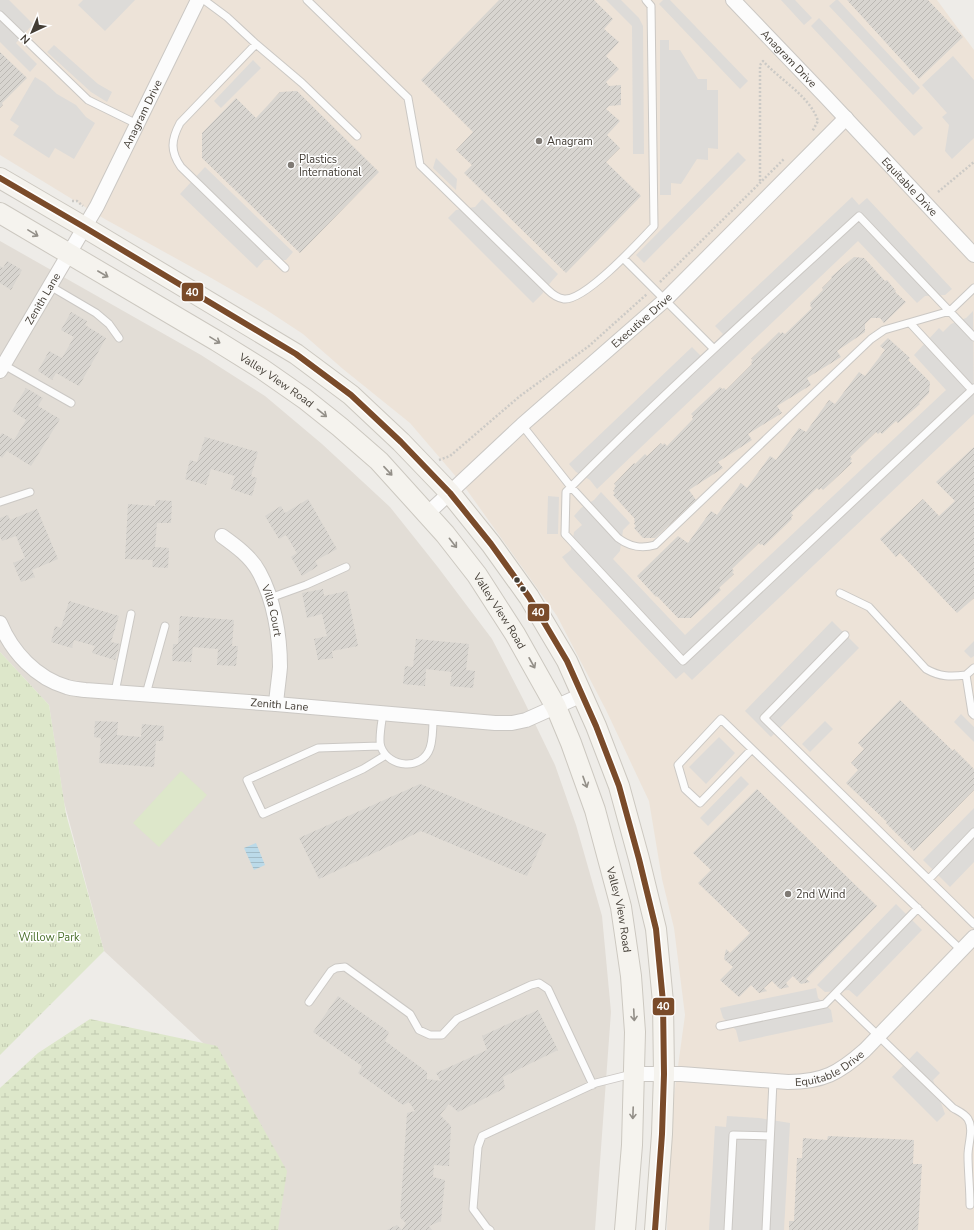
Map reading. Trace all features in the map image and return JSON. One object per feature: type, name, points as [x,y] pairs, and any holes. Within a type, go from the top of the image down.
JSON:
[{"type":"main road","points":[[0,178],[88,220],[296,354],[351,395],[401,442],[450,493],[529,597],[567,661],[596,726],[619,786],[656,929],[663,1002],[664,1074],[662,1134],[655,1230]]},
{"type":"main road","name":"Valley View Road","points":[[0,213],[217,341],[262,369],[305,399],[379,461],[445,534],[477,575],[515,634],[556,707],[571,744],[595,810],[621,906],[631,976],[635,1032],[632,1145],[625,1230]]},
{"type":"street","name":"Anagram Drive","points":[[88,220],[198,0]]},
{"type":"street","name":"Anagram Drive","points":[[733,0],[846,118]]},
{"type":"street","name":"Equitable Drive","points":[[846,118],[974,255]]},
{"type":"street","name":"Executive Drive","points":[[427,514],[522,425],[665,300],[846,118]]},
{"type":"street","name":"Zenith Lane","points":[[3,362],[50,286],[88,220]]},
{"type":"street","name":"Villa Court","points":[[222,536],[244,553],[259,571],[270,598],[277,627],[280,667],[276,704]]},
{"type":"street","name":"Zenith Lane","points":[[0,623],[6,638],[18,655],[33,668],[49,680],[67,687],[85,690],[276,704],[495,723],[512,723],[526,720],[582,695]]},
{"type":"street","name":"Equitable Drive","points":[[634,1074],[664,1074],[803,1082],[834,1074],[849,1064],[865,1050],[974,936]]},
{"type":"lane","points":[[204,0],[227,17],[256,44],[302,82],[357,136]]},
{"type":"lane","points":[[307,0],[408,98],[420,165],[555,296],[565,299],[574,298],[583,293],[623,258],[654,226],[651,6],[646,0]]},
{"type":"lane","points":[[0,15],[88,100],[136,124]]},
{"type":"lane","points":[[256,44],[180,123],[174,135],[173,148],[174,154],[181,167],[285,268]]},
{"type":"lane","points":[[910,323],[973,389],[683,661],[565,534],[566,492],[714,349],[859,216],[974,337]]},
{"type":"lane","points":[[623,258],[714,349]]},
{"type":"lane","points":[[50,286],[96,313],[109,324],[119,338]]},
{"type":"lane","points":[[522,425],[571,487],[618,538],[624,543],[636,547],[648,547],[655,545],[871,339],[884,330],[950,311],[974,288]]},
{"type":"lane","points":[[3,362],[71,403]]},
{"type":"lane","points":[[0,502],[30,492]]},
{"type":"lane","points":[[270,598],[306,585],[346,566]]},
{"type":"lane","points":[[840,593],[868,607],[926,669],[935,674],[952,677],[966,675],[974,668]]},
{"type":"lane","points":[[115,692],[131,614]]},
{"type":"lane","points":[[146,694],[165,626]]},
{"type":"lane","points":[[845,635],[764,718],[974,924]]},
{"type":"lane","points":[[966,675],[972,713],[974,715]]},
{"type":"lane","points":[[383,713],[380,746],[386,755],[393,760],[407,765],[414,764],[422,760],[430,748],[433,717]]},
{"type":"lane","points":[[752,749],[700,803],[685,789],[678,765],[721,719],[961,950]]},
{"type":"lane","points":[[380,746],[318,748],[247,780],[262,814],[363,769],[386,755]]},
{"type":"lane","points":[[929,879],[974,832]]},
{"type":"lane","points":[[720,1026],[825,1004],[918,908]]},
{"type":"lane","points":[[309,1002],[331,971],[336,968],[345,967],[410,1014],[419,1030],[430,1035],[442,1035],[457,1019],[531,985],[539,983],[548,989],[593,1085]]},
{"type":"lane","points":[[835,994],[953,1108],[962,1113],[968,1119],[971,1137],[968,1154],[970,1205]]},
{"type":"lane","points":[[490,1230],[473,1209],[478,1147],[482,1136],[593,1085],[634,1074]]},
{"type":"lane","points":[[766,1230],[773,1081]]},
{"type":"lane","points":[[728,1230],[733,1135],[770,1136]]},
{"type":"path","points":[[760,181],[760,65],[763,61],[789,83],[816,114],[818,121],[808,137]]},
{"type":"path","points":[[436,456],[439,460],[450,456],[520,396],[589,346],[654,288],[760,181],[786,158]]},
{"type":"path","points":[[938,192],[974,162]]},
{"type":"path","points":[[78,201],[88,220]]},
{"type":"shaded area","points":[[0,0],[937,0],[974,50],[974,1230],[667,1230],[670,1125],[685,1015],[674,928],[662,879],[649,801],[606,710],[557,616],[464,486],[410,423],[343,369],[303,334],[265,309],[103,218],[0,155]]},
{"type":"shaded area","points":[[0,0],[9,0],[33,24],[16,43],[37,64],[30,72],[0,42]]},
{"type":"shaded area","points":[[83,0],[135,0],[105,31],[78,5]]},
{"type":"shaded area","points":[[606,0],[621,0],[639,18],[643,26],[644,154],[633,154],[632,26]]},
{"type":"shaded area","points":[[663,0],[670,0],[748,81],[740,89],[659,4]]},
{"type":"shaded area","points":[[781,0],[795,0],[812,18],[804,25]]},
{"type":"shaded area","points":[[838,0],[920,88],[913,95],[829,6]]},
{"type":"shaded area","points":[[819,18],[923,128],[914,136],[811,26]]},
{"type":"shaded area","points":[[660,40],[669,40],[669,50],[680,50],[698,79],[707,79],[707,90],[718,90],[718,149],[708,148],[708,160],[697,159],[681,184],[671,183],[671,195],[660,195]]},
{"type":"shaded area","points":[[54,45],[98,84],[112,92],[107,102],[91,92],[47,52]]},
{"type":"shaded area","points":[[953,56],[974,80],[974,138],[952,159],[945,151],[949,125],[942,117],[947,113],[922,85]]},
{"type":"shaded area","points":[[253,60],[261,68],[221,108],[214,101]]},
{"type":"shaded area","points":[[35,77],[45,83],[57,94],[76,105],[86,117],[95,123],[74,159],[55,148],[49,158],[13,135],[19,126],[10,120]]},
{"type":"shaded area","points":[[738,152],[746,160],[644,263],[636,255]]},
{"type":"shaded area","points":[[436,158],[457,179],[456,190],[433,168]]},
{"type":"shaded area","points":[[205,167],[293,252],[286,260],[264,260],[257,268],[180,194]]},
{"type":"shaded area","points":[[852,197],[859,205],[867,198],[952,289],[945,295],[925,296],[917,303],[858,241],[597,489],[590,480],[576,472],[569,464],[692,347],[701,356],[723,334],[715,326]]},
{"type":"shaded area","points":[[482,199],[558,274],[533,303],[448,218],[456,210],[475,207]]},
{"type":"shaded area","points":[[0,241],[201,355],[265,396],[322,444],[390,507],[492,639],[555,765],[576,825],[602,916],[611,1012],[595,1230],[238,1230],[230,1068],[104,951],[64,802],[49,705],[0,652]]},
{"type":"shaded area","points":[[973,311],[974,414],[692,680],[684,672],[676,679],[562,557],[571,550],[574,532],[582,525],[574,516],[581,508],[594,500],[601,492],[630,523],[623,530],[620,551],[613,559],[685,635],[946,390],[914,355],[939,328],[943,332],[951,324],[966,318]]},
{"type":"shaded area","points":[[548,496],[559,497],[558,534],[547,534]]},
{"type":"shaded area","points":[[832,621],[859,648],[771,737],[745,711]]},
{"type":"shaded area","points":[[974,641],[974,656],[971,658],[964,651]]},
{"type":"shaded area","points":[[961,714],[974,727],[974,742],[954,722]]},
{"type":"shaded area","points":[[825,721],[833,729],[810,752],[802,744]]},
{"type":"shaded area","points":[[719,737],[735,753],[706,784],[689,767]]},
{"type":"shaded area","points":[[741,776],[749,784],[708,826],[700,818]]},
{"type":"shaded area","points":[[974,808],[974,862],[950,887],[923,860]]},
{"type":"shaded area","points":[[896,904],[922,930],[857,997],[849,990],[825,992],[817,985]]},
{"type":"shaded area","points":[[816,988],[818,998],[831,1010],[833,1022],[739,1042],[736,1030],[723,1018],[720,1008]]},
{"type":"shaded area","points":[[917,1051],[940,1073],[933,1080],[945,1114],[937,1122],[892,1077]]},
{"type":"shaded area","points":[[727,1116],[759,1118],[790,1123],[784,1230],[709,1230],[715,1126],[726,1127]]},
{"type":"green space","name":"Willow Park","points":[[0,652],[49,705],[66,814],[104,951],[0,1055]]},
{"type":"green space","points":[[181,771],[207,795],[159,847],[133,823]]},
{"type":"green space","points":[[90,1019],[217,1046],[287,1171],[278,1230],[0,1230],[0,1088],[38,1053]]},
{"type":"water","points":[[256,843],[265,865],[254,870],[244,848]]},
{"type":"building","name":"Anagram","points":[[499,0],[594,0],[613,19],[604,29],[619,42],[606,56],[619,69],[606,82],[609,86],[621,85],[621,105],[609,106],[606,109],[620,121],[607,135],[620,148],[606,162],[641,196],[566,273],[464,173],[472,165],[456,150],[473,132],[421,80]]},
{"type":"building","points":[[847,0],[928,0],[963,37],[919,79]]},
{"type":"building","points":[[0,52],[27,78],[2,103],[3,105],[0,108]]},
{"type":"building","name":"Plastics International","points":[[297,91],[379,172],[300,253],[202,158],[202,133],[236,98],[256,118],[280,92]]},
{"type":"building","points":[[854,257],[864,258],[885,281],[887,280],[896,291],[895,292],[906,302],[884,323],[880,318],[871,318],[865,324],[865,332],[837,351],[841,357],[807,378],[811,385],[777,406],[782,413],[748,434],[752,440],[718,462],[723,468],[689,490],[696,500],[655,538],[643,538],[634,528],[636,526],[634,524],[635,519],[613,495],[615,493],[613,491],[615,489],[614,488],[616,486],[614,484],[645,454],[647,456],[661,443],[663,445],[664,443],[667,446],[693,419],[691,414],[720,387],[726,390],[752,364],[751,362],[753,360],[751,359],[779,332],[781,334],[782,332],[785,334],[812,308],[810,303],[823,290],[822,288],[832,278],[831,277]]},
{"type":"building","points":[[7,261],[22,270],[11,290],[0,283],[0,266],[3,268]]},
{"type":"building","points":[[71,312],[87,321],[85,325],[106,338],[79,386],[56,373],[52,380],[38,371],[49,351],[62,358],[74,337],[61,330]]},
{"type":"building","points":[[888,338],[910,358],[908,360],[930,382],[929,393],[919,403],[920,404],[898,423],[896,421],[882,434],[880,432],[878,434],[876,432],[850,457],[852,459],[850,461],[852,463],[823,490],[821,488],[819,490],[817,488],[791,513],[793,515],[791,517],[792,519],[764,546],[762,544],[760,545],[759,543],[732,569],[734,574],[719,588],[721,590],[691,618],[678,618],[637,576],[678,536],[688,543],[711,511],[717,515],[741,483],[747,488],[770,456],[776,460],[799,428],[806,432],[829,400],[835,404],[859,372],[865,376],[885,350],[880,346]]},
{"type":"building","points":[[26,388],[43,398],[38,406],[60,419],[31,466],[7,451],[2,458],[0,456],[0,436],[2,433],[14,440],[26,420],[12,411]]},
{"type":"building","points":[[205,437],[258,452],[251,476],[257,478],[252,496],[231,489],[235,476],[211,469],[206,485],[185,479],[190,460],[197,462]]},
{"type":"building","points":[[974,447],[974,598],[957,613],[900,553],[896,557],[880,539],[923,499],[939,516],[955,501],[936,482]]},
{"type":"building","points":[[308,499],[337,549],[315,561],[318,566],[302,576],[291,557],[297,553],[286,535],[279,539],[265,516],[281,506],[285,513]]},
{"type":"building","points":[[156,500],[172,501],[171,523],[157,523],[155,547],[169,548],[168,568],[152,567],[153,560],[125,559],[128,504],[155,506]]},
{"type":"building","points":[[37,509],[58,559],[32,570],[35,577],[21,582],[13,563],[25,558],[16,536],[2,541],[0,536],[0,518],[8,515],[10,520]]},
{"type":"building","points":[[323,589],[324,596],[347,591],[358,646],[332,651],[333,658],[318,660],[314,639],[327,636],[322,614],[307,618],[302,593]]},
{"type":"building","points":[[69,601],[119,616],[111,642],[120,644],[115,660],[92,653],[95,646],[74,640],[72,648],[51,642],[55,626],[61,628]]},
{"type":"building","points":[[180,616],[234,620],[232,646],[238,646],[236,666],[217,665],[218,649],[193,647],[191,662],[172,661],[173,644],[178,644]]},
{"type":"building","points":[[416,639],[469,644],[466,670],[475,671],[473,688],[450,686],[452,672],[426,669],[425,686],[403,684],[405,666],[413,667]]},
{"type":"building","points":[[900,700],[974,769],[974,790],[914,851],[886,823],[887,822],[846,783],[858,770],[851,763],[864,749],[858,743]]},
{"type":"building","points":[[95,721],[118,722],[117,735],[141,737],[142,724],[164,726],[163,741],[156,741],[154,767],[99,763],[101,738],[94,737]]},
{"type":"building","points":[[420,784],[546,834],[527,876],[421,831],[319,879],[299,838]]},
{"type":"building","name":"2nd Wind","points":[[757,789],[877,906],[806,979],[810,982],[801,984],[793,976],[786,983],[789,987],[780,989],[772,981],[764,988],[767,991],[759,993],[751,985],[739,997],[720,980],[733,967],[724,959],[726,949],[730,953],[750,933],[698,883],[711,870],[693,853]]},
{"type":"building","points":[[338,996],[389,1032],[385,1041],[427,1072],[427,1079],[441,1081],[436,1073],[487,1050],[482,1036],[538,1010],[558,1050],[503,1077],[505,1088],[458,1112],[449,1104],[440,1115],[451,1126],[449,1166],[434,1165],[433,1177],[445,1180],[441,1221],[429,1226],[432,1230],[402,1230],[406,1223],[400,1217],[407,1113],[415,1111],[409,1102],[403,1105],[358,1073],[362,1066],[313,1032]]},
{"type":"building","points":[[828,1136],[914,1140],[913,1164],[922,1164],[918,1230],[789,1230],[789,1221],[794,1221],[797,1158],[802,1158],[803,1138],[827,1140]]},
{"type":"building","points":[[397,1225],[402,1230],[387,1230]]},
{"type":"transit line","name":"40","points":[[0,178],[296,354],[351,395],[401,442],[450,493],[491,544],[529,597],[567,661],[596,726],[619,786],[656,929],[663,1002],[664,1074],[662,1134],[655,1230]]},
{"type":"place","name":"Anagram","points":[[539,141]]},
{"type":"place","name":"Plastics International","points":[[291,165]]},
{"type":"place","name":"2nd Wind","points":[[788,894]]}]
